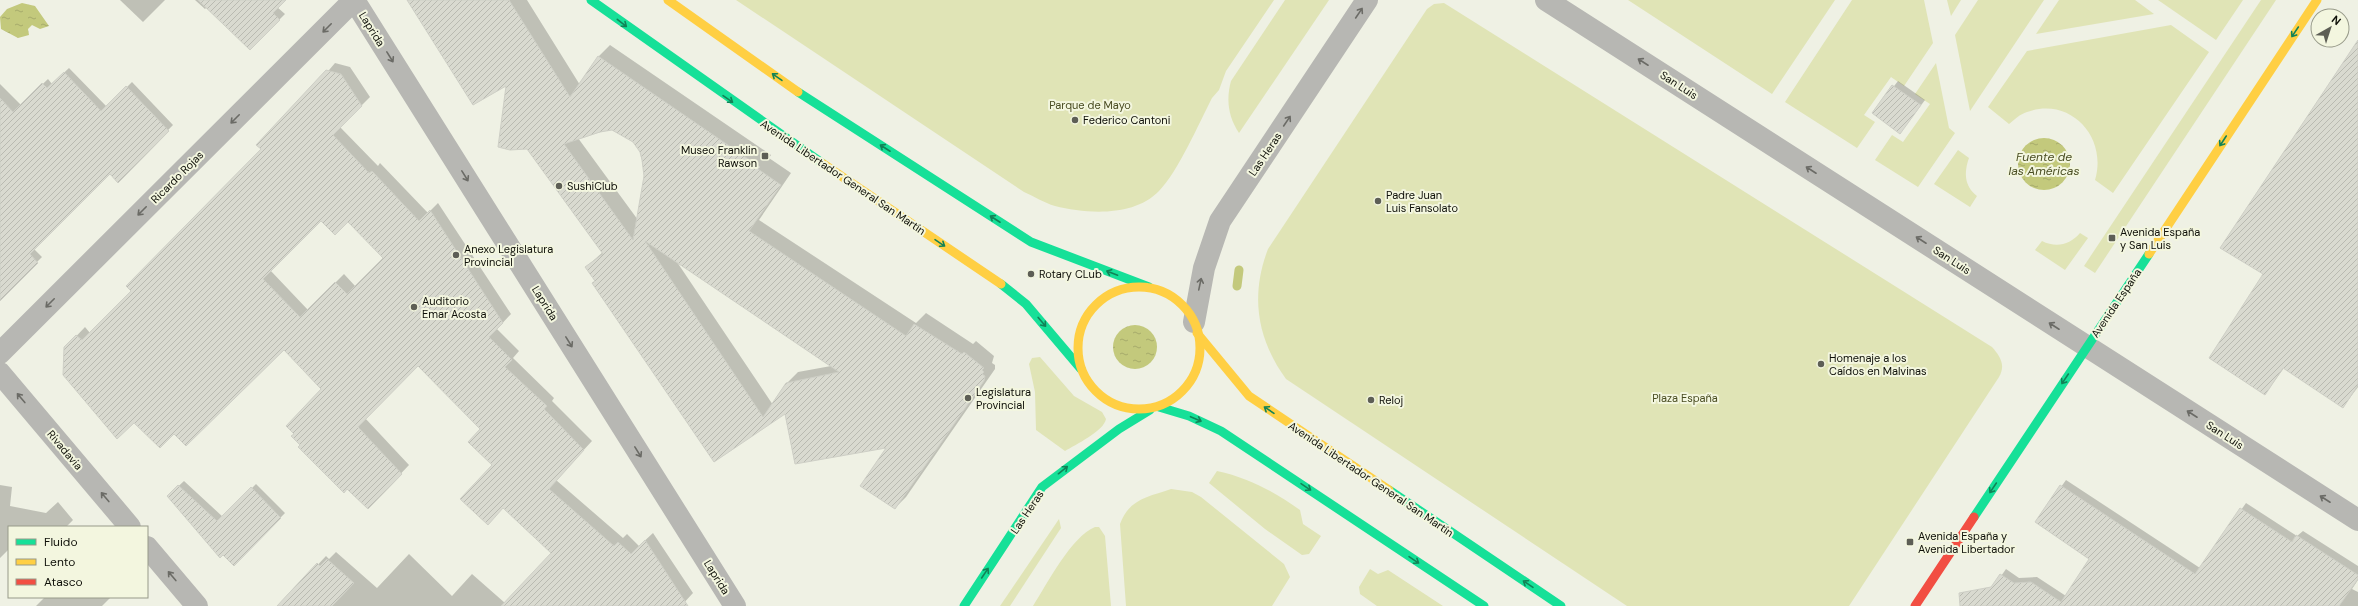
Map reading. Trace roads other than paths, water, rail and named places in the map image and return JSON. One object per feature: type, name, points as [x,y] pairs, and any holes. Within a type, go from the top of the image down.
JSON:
[{"type":"main road","name":"Avenida Libertador General San Martín","points":[[591,0],[655,48],[750,114],[1001,284],[1030,309],[1081,369]]},
{"type":"main road","points":[[668,0],[791,87],[1031,242],[1169,294],[1185,308],[1196,328],[1200,347],[1197,368],[1186,387],[1170,401],[1154,409]]},
{"type":"main road","name":"Avenida España","points":[[1915,606],[2317,0]]},
{"type":"main road","points":[[1149,287],[1127,288],[1107,294],[1091,308],[1080,327],[1077,348],[1081,369],[1092,388],[1108,402],[1128,409],[1154,409],[1189,416],[1221,431],[1484,606]]},
{"type":"main road","name":"Avenida Libertador General San Martín","points":[[1196,328],[1249,396],[1561,606]]},
{"type":"main road","name":"Las Heras","points":[[964,606],[1042,487],[1119,429],[1154,409]]},
{"type":"street","name":"Ricardo Rojas","points":[[0,353],[354,0]]},
{"type":"street","name":"Laprida","points":[[354,0],[735,606]]},
{"type":"street","name":"Las Heras","points":[[1196,328],[1204,268],[1220,221],[1368,0]]},
{"type":"street","name":"San Luis","points":[[1546,0],[2358,520]]},
{"type":"street","name":"Rivadavia","points":[[0,373],[129,526]]},
{"type":"street","points":[[148,548],[197,606]]},
{"type":"water","points":[[22,3],[35,6],[49,26],[40,29],[32,25],[28,29],[29,35],[18,38],[1,29],[0,17],[7,9]]},
{"type":"water","name":"Fuente de las Américas","points":[[2039,138],[2049,138],[2063,145],[2070,159],[2070,169],[2063,183],[2049,190],[2039,190],[2029,186],[2022,179],[2018,169],[2018,159],[2022,149],[2029,142]]},
{"type":"water","points":[[1131,325],[1139,325],[1151,331],[1157,343],[1157,351],[1151,363],[1139,369],[1131,369],[1119,363],[1113,351],[1113,343],[1119,331]]},
{"type":"waterway","points":[[1237,286],[1239,270]]},
{"type":"place","name":"Federico Cantoni","points":[[1075,120]]},
{"type":"place","name":"Museo Franklin Rawson","points":[[765,156]]},
{"type":"place","name":"SushiClub","points":[[559,186]]},
{"type":"place","name":"Padre Juan Luis Fansolato","points":[[1378,201]]},
{"type":"place","name":"Avenida España y San Luis","points":[[2112,238]]},
{"type":"place","name":"Anexo Legislatura Provincial","points":[[456,255]]},
{"type":"place","name":"Rotary CLub","points":[[1031,274]]},
{"type":"place","name":"Auditorio Emar Acosta","points":[[414,307]]},
{"type":"place","name":"Homenaje a los Caídos en Malvinas","points":[[1821,364]]},
{"type":"place","name":"Legislatura Provincial","points":[[968,398]]},
{"type":"place","name":"Reloj","points":[[1371,400]]},
{"type":"place","name":"Avenida España y Avenida Libertador","points":[[1910,542]]},
{"type":"park label","name":"Parque de Mayo","points":[[1090,105]]},
{"type":"park label","name":"Plaza España","points":[[1685,398]]}]
